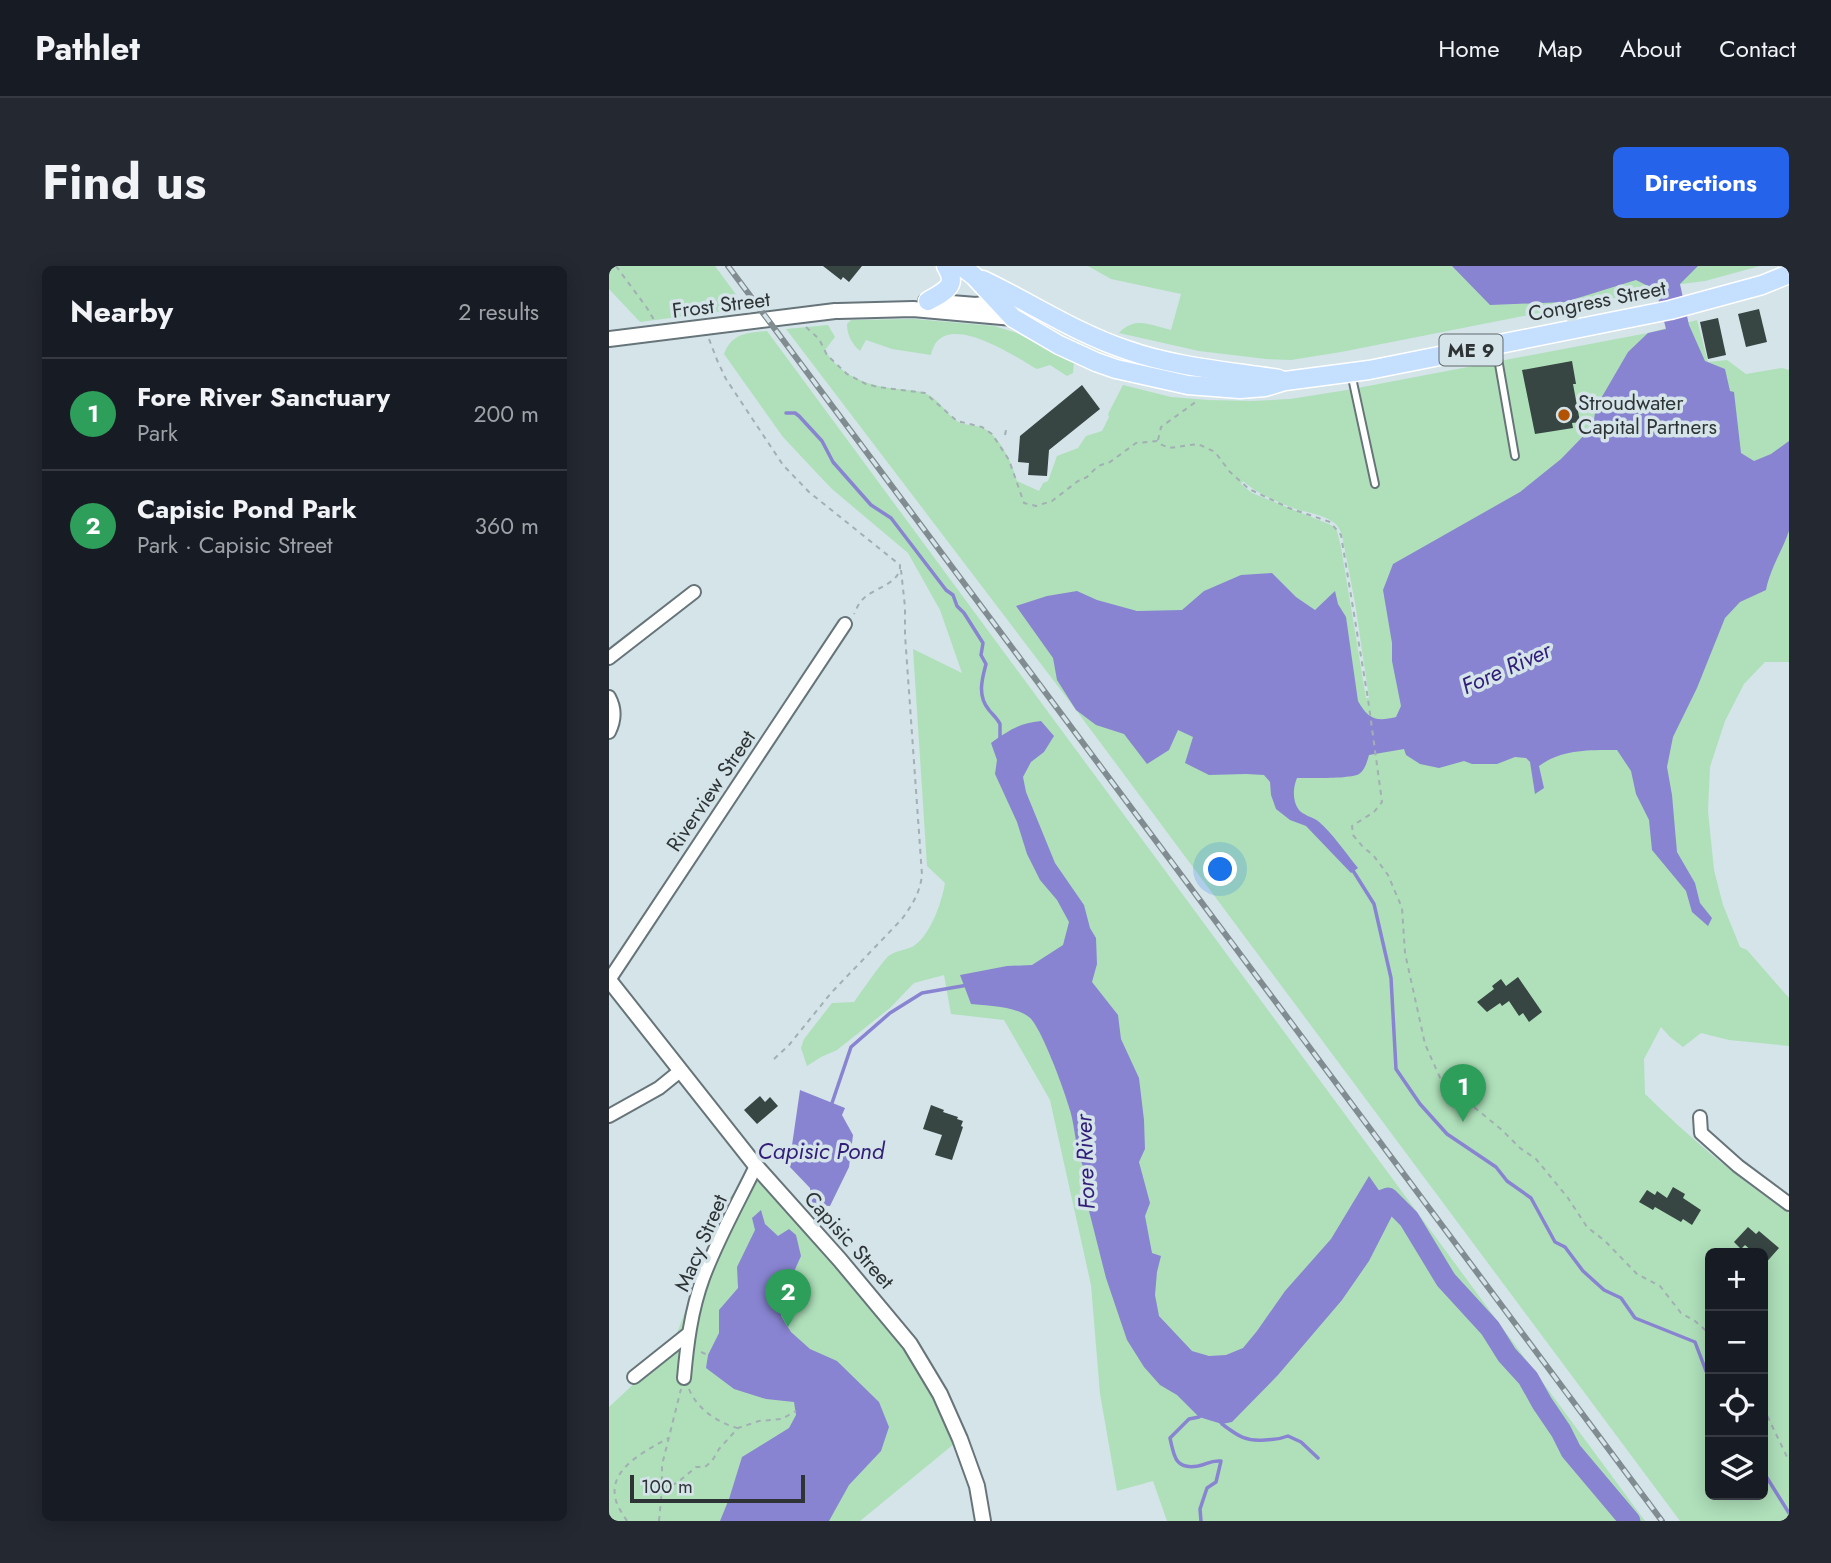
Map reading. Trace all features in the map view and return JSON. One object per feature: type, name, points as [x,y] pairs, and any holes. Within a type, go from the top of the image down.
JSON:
[{"type":"main road","points":[[927,301],[944,292],[951,282],[951,274],[946,266]]},
{"type":"main road","name":"Congress Street","points":[[967,271],[1013,318],[1059,345],[1097,362],[1155,379],[1196,386],[1240,389],[1351,373],[1656,313],[1762,285],[1789,274]]},
{"type":"main road","name":"Congress Street","points":[[967,271],[1081,331],[1129,351],[1175,363],[1286,381]]},
{"type":"main road","name":"ME 9","points":[[997,302],[1025,311],[1080,341],[1128,359],[1181,371],[1238,373]]},
{"type":"street","name":"Frost Street","points":[[837,311],[869,303],[927,301],[976,305],[997,302]]},
{"type":"street","name":"Frost Street","points":[[609,340],[837,311],[912,309],[1013,318]]},
{"type":"street","points":[[609,658],[694,592]]},
{"type":"street","name":"Riverview Street","points":[[609,980],[845,624]]},
{"type":"street","points":[[609,697],[614,711],[609,732]]},
{"type":"street","name":"Capisic Street","points":[[609,980],[756,1166],[910,1344],[940,1394],[960,1439],[977,1486],[983,1521]]},
{"type":"street","points":[[609,1116],[659,1088],[681,1071]]},
{"type":"street","points":[[1700,1117],[1701,1133],[1738,1166],[1789,1204]]},
{"type":"street","name":"Macy Street","points":[[684,1378],[688,1334],[702,1280],[756,1166]]},
{"type":"street","points":[[634,1377],[688,1334]]},
{"type":"lane","points":[[1496,345],[1515,456]]},
{"type":"lane","points":[[1351,373],[1375,484]]},
{"type":"path","points":[[616,266],[647,308],[660,333]]},
{"type":"path","points":[[804,325],[818,339],[827,355],[847,374],[878,387],[925,393],[957,421],[982,428],[992,434],[1009,460],[1024,503],[1031,506],[1058,498],[1098,466],[1110,462],[1136,443],[1157,441],[1169,448],[1198,444],[1215,452],[1230,472],[1249,489],[1330,522],[1337,528],[1341,535],[1368,699],[1382,802],[1352,826],[1353,835],[1388,875],[1402,908],[1405,953],[1425,1044],[1440,1080],[1502,1130],[1520,1149],[1536,1159],[1569,1198],[1587,1227],[1605,1241],[1637,1274],[1660,1286],[1681,1312],[1705,1330]]},
{"type":"path","points":[[704,328],[726,379],[783,465],[809,492],[900,565],[905,607],[922,875],[920,887],[912,906],[902,919],[831,993],[789,1045],[774,1059]]},
{"type":"path","points":[[1157,441],[1161,427],[1203,397]]},
{"type":"path","points":[[1005,435],[1006,430]]},
{"type":"path","points":[[845,624],[853,630],[854,613],[863,598],[888,583],[901,570]]},
{"type":"path","points":[[684,1378],[691,1395],[703,1409],[717,1420],[738,1428]]},
{"type":"path","points":[[659,1521],[662,1465],[684,1378]]},
{"type":"path","points":[[662,1488],[677,1483],[696,1467],[705,1467],[738,1428],[759,1421],[782,1419],[796,1411]]},
{"type":"path","points":[[1768,1417],[1789,1461]]},
{"type":"path","points":[[627,1521],[614,1492],[618,1479],[626,1465],[669,1438]]},
{"type":"green space","points":[[609,266],[715,266],[746,308],[640,322],[609,289]]},
{"type":"green space","points":[[1088,266],[1649,266],[1656,290],[1341,352],[1291,360],[1266,359],[1199,351],[1119,333],[1137,323],[1171,330],[1181,294],[1111,279]]},
{"type":"green space","points":[[1673,266],[1760,266],[1705,281],[1674,285]]},
{"type":"green space","points":[[914,319],[994,326],[1017,333],[1074,363],[1073,373],[1067,376],[1050,365],[1037,369],[996,346],[963,334],[949,335],[937,341],[931,355],[892,349],[866,340],[860,351],[847,328],[851,320]]},
{"type":"green space","points":[[1697,320],[1708,362],[1727,360],[1746,374],[1782,368],[1789,370],[1789,662],[1765,662],[1744,684],[1725,721],[1710,767],[1708,811],[1714,870],[1723,905],[1740,947],[1747,950],[1789,998],[1789,1046],[1729,1040],[1701,1033],[1683,1047],[1661,1027],[1644,1059],[1645,1094],[1714,1157],[1789,1213],[1789,1521],[1680,1521],[1076,710],[786,329],[828,325],[835,337],[825,350],[839,367],[865,382],[929,395],[957,421],[983,428],[995,437],[1009,458],[1017,481],[1039,491],[1043,483],[1048,481],[1057,456],[1078,448],[1086,436],[1102,431],[1123,385],[1171,397],[1252,401],[1290,399],[1648,333]],"holes":[[[1243,481],[1254,490],[1296,509],[1324,517],[1339,528],[1355,603],[1369,698],[1366,698],[1337,531],[1331,525],[1252,493],[1241,484]]]},
{"type":"green space","points":[[767,331],[1645,1521],[1167,1521],[1153,1481],[1117,1491],[1100,1394],[1091,1285],[1050,1100],[1004,1020],[951,1014],[944,975],[914,983],[890,1008],[837,1050],[807,1066],[801,1048],[804,1039],[832,1003],[854,1002],[887,957],[921,940],[935,917],[945,883],[927,866],[913,649],[962,673],[940,610],[908,553],[832,489],[783,437],[724,354],[736,338]]},
{"type":"green space","points":[[756,1166],[884,1311],[960,1439],[860,1521],[609,1521],[609,1407],[671,1349],[727,1201]]},
{"type":"water","name":"Fore River","points":[[1452,266],[1698,266],[1680,284],[1689,325],[1705,361],[1725,369],[1730,391],[1734,392],[1741,453],[1754,461],[1771,454],[1789,441],[1789,531],[1766,590],[1740,602],[1725,618],[1697,688],[1673,737],[1667,767],[1677,852],[1695,883],[1700,903],[1712,918],[1708,926],[1692,912],[1686,891],[1652,850],[1649,820],[1636,794],[1631,771],[1617,750],[1567,753],[1548,760],[1539,766],[1544,788],[1535,794],[1530,762],[1526,758],[1515,757],[1497,764],[1472,764],[1464,761],[1439,768],[1420,764],[1406,755],[1404,749],[1369,755],[1363,770],[1354,776],[1297,778],[1294,794],[1299,810],[1318,821],[1339,843],[1358,868],[1351,873],[1306,826],[1290,820],[1276,809],[1270,782],[1264,775],[1209,775],[1185,763],[1193,737],[1178,730],[1169,750],[1147,764],[1124,734],[1096,725],[1076,710],[1057,680],[1053,658],[1016,606],[1047,596],[1077,591],[1097,600],[1137,611],[1182,610],[1204,591],[1241,575],[1272,573],[1296,597],[1315,610],[1335,591],[1338,604],[1346,617],[1358,701],[1373,718],[1396,717],[1401,706],[1383,590],[1393,564],[1520,492],[1561,459],[1593,426],[1596,407],[1628,352],[1648,333],[1666,329],[1656,290],[1636,280],[1565,302],[1490,305]]},
{"type":"water","name":"Fore River","points":[[1041,721],[1054,736],[1044,752],[1031,762],[1023,777],[1026,792],[1055,863],[1084,905],[1090,928],[1096,938],[1097,964],[1092,982],[1118,1015],[1121,1039],[1139,1078],[1145,1149],[1139,1162],[1150,1203],[1145,1216],[1152,1253],[1161,1256],[1155,1295],[1159,1316],[1192,1351],[1209,1356],[1226,1355],[1243,1348],[1285,1291],[1331,1239],[1369,1176],[1394,1212],[1369,1261],[1342,1300],[1278,1375],[1232,1422],[1222,1424],[1199,1417],[1177,1395],[1160,1385],[1144,1367],[1127,1340],[1106,1278],[1083,1187],[1086,1172],[1082,1165],[1070,1110],[1046,1046],[1034,1023],[1023,1013],[1001,1007],[971,1004],[960,975],[1007,966],[1032,965],[1063,945],[1069,922],[1057,900],[1040,880],[1027,854],[1017,822],[995,774],[997,760],[991,743],[1015,728]]},
{"type":"water","name":"Capisic Pond","points":[[800,1090],[845,1108],[842,1115],[853,1135],[849,1167],[830,1206],[814,1205],[811,1202],[810,1188],[789,1166]]},
{"type":"water","name":"Capisic Pond","points":[[761,1210],[765,1224],[778,1236],[789,1229],[796,1235],[801,1256],[784,1294],[781,1316],[791,1332],[810,1349],[837,1361],[879,1402],[889,1427],[881,1451],[849,1485],[829,1521],[720,1521],[742,1457],[789,1428],[796,1415],[794,1402],[766,1399],[734,1389],[706,1368],[708,1355],[719,1333],[719,1310],[738,1288],[737,1267],[755,1230],[752,1218]]},
{"type":"building","points":[[823,266],[862,266],[849,282],[843,277],[841,280]]},
{"type":"building","points":[[1759,309],[1767,342],[1746,347],[1738,314]]},
{"type":"building","points":[[1718,318],[1726,355],[1708,359],[1700,322]]},
{"type":"building","points":[[1572,361],[1580,422],[1572,423],[1573,428],[1535,434],[1522,370]]},
{"type":"building","points":[[1082,385],[1100,409],[1049,450],[1047,476],[1028,475],[1029,463],[1018,462],[1020,436]]},
{"type":"building","points":[[1518,977],[1542,1012],[1529,1022],[1523,1013],[1519,1016],[1509,1001],[1502,1006],[1500,1003],[1487,1012],[1477,1002],[1494,989],[1492,986],[1501,979],[1506,986]]},
{"type":"building","points":[[760,1096],[765,1102],[770,1097],[778,1106],[757,1124],[744,1110]]},
{"type":"building","points":[[931,1105],[963,1121],[952,1160],[935,1155],[942,1135],[923,1129]]},
{"type":"building","points":[[1673,1187],[1685,1194],[1683,1198],[1701,1210],[1692,1225],[1639,1202],[1647,1190],[1655,1195],[1657,1191],[1667,1198]]},
{"type":"building","points":[[1748,1227],[1756,1234],[1759,1231],[1779,1248],[1768,1260],[1768,1248],[1748,1248],[1745,1245],[1740,1248],[1734,1242]]},
{"type":"waterway","points":[[786,413],[799,416],[822,441],[833,462],[871,505],[891,518],[946,590],[953,595],[957,606],[983,643],[981,655],[986,664],[982,681],[983,699],[1000,724],[1000,738]]},
{"type":"waterway","points":[[1352,869],[1374,904],[1391,978],[1396,1069],[1420,1104],[1447,1134],[1496,1167],[1507,1181],[1531,1198],[1555,1242],[1565,1247],[1583,1271],[1604,1290],[1621,1298],[1635,1318],[1695,1342],[1709,1374]]},
{"type":"waterway","points":[[831,1106],[851,1047],[890,1013],[922,993],[968,985]]},
{"type":"waterway","points":[[1367,1220],[1375,1203],[1388,1198],[1409,1219],[1446,1280],[1490,1328],[1507,1355],[1528,1378],[1571,1451],[1630,1521]]},
{"type":"waterway","points":[[1201,1415],[1189,1419],[1170,1438],[1175,1456],[1184,1466],[1221,1461],[1216,1482],[1207,1488],[1200,1509],[1201,1521]]},
{"type":"waterway","points":[[1220,1421],[1247,1439],[1279,1439],[1288,1436],[1301,1442],[1318,1458]]},
{"type":"waterway","points":[[1768,1479],[1789,1513]]},
{"type":"railway","points":[[728,266],[1662,1521]]},
{"type":"place","name":"Stroudwater Capital Partners","points":[[1564,415]]},
{"type":"place","name":"Fore River Sanctuary","points":[[1463,1122]]},
{"type":"place","name":"Capisic Pond Park","points":[[788,1327]]}]
